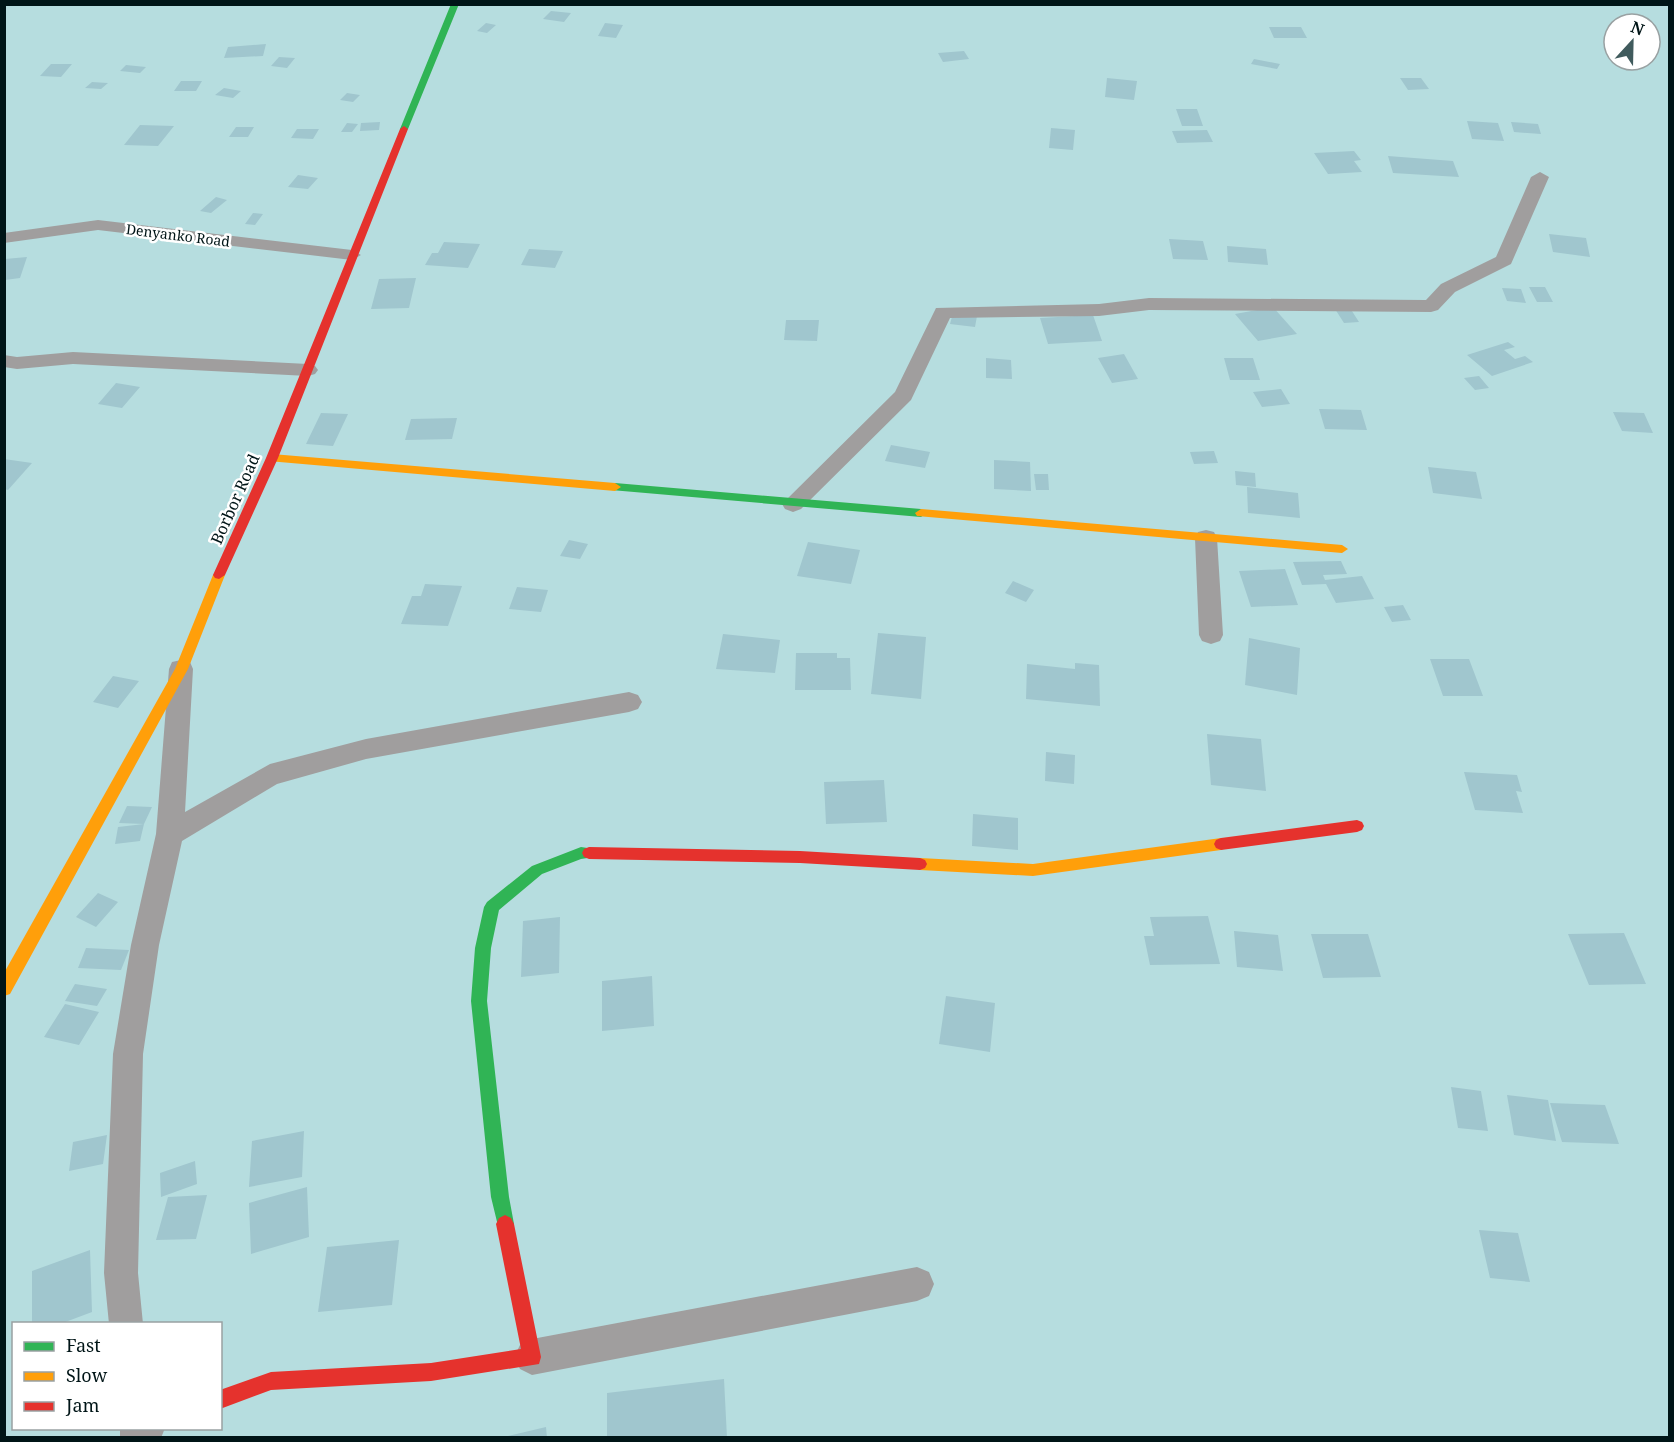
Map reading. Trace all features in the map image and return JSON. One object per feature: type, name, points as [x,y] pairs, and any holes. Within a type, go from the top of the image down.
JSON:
[{"type":"street","name":"Borbor Road","points":[[4,988],[181,669],[201,614],[272,458],[455,4]]},
{"type":"street","points":[[793,504],[904,395],[944,312],[1099,310],[1149,304],[1431,306],[1448,288],[1504,260],[1540,177]]},
{"type":"street","name":"Denyanko Road","points":[[4,238],[98,225],[352,255]]},
{"type":"street","points":[[4,361],[17,363],[73,358],[308,370]]},
{"type":"street","points":[[272,458],[1342,549]]},
{"type":"street","points":[[1206,537],[1211,635]]},
{"type":"street","points":[[126,1322],[121,1273],[128,1054],[145,945],[170,834],[181,669]]},
{"type":"street","points":[[170,834],[270,775],[366,749],[629,702]]},
{"type":"street","points":[[532,1357],[500,1197],[479,1001],[483,948],[492,907],[537,870],[581,853],[800,857],[1033,870],[1357,826]]},
{"type":"street","points":[[222,1399],[272,1381],[431,1372],[532,1357],[917,1284]]},
{"type":"building","points":[[551,11],[571,13],[564,22],[543,19]]},
{"type":"building","points":[[486,23],[496,25],[487,33],[477,31]]},
{"type":"building","points":[[605,23],[623,25],[616,38],[598,36]]},
{"type":"building","points":[[1269,27],[1301,27],[1307,38],[1274,38]]},
{"type":"building","points":[[266,44],[263,56],[224,58],[228,47]]},
{"type":"building","points":[[964,51],[969,59],[943,62],[938,53]]},
{"type":"building","points":[[279,57],[295,58],[287,68],[271,66]]},
{"type":"building","points":[[1254,59],[1280,64],[1277,69],[1251,64]]},
{"type":"building","points":[[51,64],[72,64],[61,77],[40,76]]},
{"type":"building","points":[[126,65],[146,67],[140,73],[120,71]]},
{"type":"building","points":[[1107,78],[1137,81],[1134,100],[1105,97]]},
{"type":"building","points":[[1400,78],[1421,78],[1429,89],[1408,90]]},
{"type":"building","points":[[181,81],[202,81],[196,91],[174,91]]},
{"type":"building","points":[[92,82],[108,83],[101,89],[85,88]]},
{"type":"building","points":[[224,88],[241,91],[233,98],[215,95]]},
{"type":"building","points":[[347,93],[360,95],[353,102],[340,100]]},
{"type":"building","points":[[1176,109],[1197,109],[1203,126],[1182,126]]},
{"type":"building","points":[[1467,121],[1498,123],[1504,141],[1472,139]]},
{"type":"building","points":[[380,122],[379,130],[360,131],[361,123]]},
{"type":"building","points":[[1511,122],[1538,124],[1541,134],[1514,132]]},
{"type":"building","points":[[347,123],[358,124],[352,132],[341,132]]},
{"type":"building","points":[[140,125],[174,126],[158,146],[124,145]]},
{"type":"building","points":[[236,127],[254,127],[248,137],[229,137]]},
{"type":"building","points":[[1051,128],[1075,130],[1073,150],[1049,148]]},
{"type":"building","points":[[297,129],[319,129],[313,139],[291,138]]},
{"type":"building","points":[[1207,130],[1213,142],[1177,143],[1172,131]]},
{"type":"building","points":[[1354,151],[1361,160],[1354,161],[1362,172],[1328,174],[1314,153]]},
{"type":"building","points":[[1388,156],[1453,161],[1459,177],[1393,173]]},
{"type":"building","points":[[298,175],[318,178],[308,189],[288,187]]},
{"type":"building","points":[[216,197],[227,200],[211,213],[200,211]]},
{"type":"building","points":[[253,213],[263,214],[255,225],[245,224]]},
{"type":"building","points":[[1549,234],[1586,238],[1590,257],[1553,252]]},
{"type":"building","points":[[1169,239],[1203,241],[1208,260],[1173,259]]},
{"type":"building","points":[[444,242],[480,244],[468,268],[425,265],[432,253],[438,253]]},
{"type":"building","points":[[1227,246],[1266,249],[1268,265],[1228,262]]},
{"type":"building","points":[[529,249],[563,251],[555,268],[521,265]]},
{"type":"building","points":[[27,257],[20,278],[5,280],[5,259]]},
{"type":"building","points":[[416,278],[409,308],[371,309],[379,279]]},
{"type":"building","points":[[1529,287],[1545,287],[1553,302],[1537,302]]},
{"type":"building","points":[[1502,288],[1521,289],[1526,303],[1507,301]]},
{"type":"building","points":[[1273,307],[1297,334],[1258,341],[1235,314]]},
{"type":"building","points":[[1350,308],[1359,322],[1344,323],[1335,309]]},
{"type":"building","points":[[953,313],[977,316],[975,327],[950,324]]},
{"type":"building","points":[[1093,315],[1102,341],[1048,344],[1040,318]]},
{"type":"building","points":[[786,320],[819,320],[817,341],[784,340]]},
{"type":"building","points":[[1508,342],[1515,347],[1504,350],[1515,359],[1525,356],[1533,362],[1492,376],[1467,355]]},
{"type":"building","points":[[1124,354],[1138,379],[1112,383],[1098,358]]},
{"type":"building","points":[[986,358],[1011,360],[1012,379],[986,378]]},
{"type":"building","points":[[1224,358],[1253,358],[1260,380],[1230,380]]},
{"type":"building","points":[[1479,376],[1489,388],[1475,390],[1464,378]]},
{"type":"building","points":[[116,383],[140,387],[122,408],[98,404]]},
{"type":"building","points":[[1281,389],[1290,404],[1262,407],[1253,392]]},
{"type":"building","points":[[1319,409],[1361,410],[1367,430],[1325,429]]},
{"type":"building","points":[[1613,412],[1644,413],[1653,433],[1622,431]]},
{"type":"building","points":[[321,413],[348,414],[333,446],[306,444]]},
{"type":"building","points":[[457,418],[452,439],[405,440],[411,419]]},
{"type":"building","points":[[891,445],[930,452],[925,468],[885,461]]},
{"type":"building","points":[[1214,451],[1218,463],[1194,464],[1190,452]]},
{"type":"building","points":[[4,459],[32,463],[8,490],[4,489]]},
{"type":"building","points":[[994,460],[1030,462],[1031,491],[994,489]]},
{"type":"building","points":[[1428,467],[1476,472],[1482,499],[1433,493]]},
{"type":"building","points":[[1235,471],[1255,473],[1256,487],[1236,485]]},
{"type":"building","points":[[1034,474],[1048,474],[1049,490],[1036,490]]},
{"type":"building","points":[[1247,487],[1298,493],[1300,518],[1248,513]]},
{"type":"building","points":[[569,540],[588,544],[580,559],[560,556]]},
{"type":"building","points":[[808,542],[860,550],[851,584],[797,576]]},
{"type":"building","points":[[1341,561],[1347,574],[1323,575],[1325,580],[1362,576],[1374,599],[1336,603],[1326,584],[1302,585],[1293,562]]},
{"type":"building","points":[[1285,569],[1298,605],[1251,607],[1239,571]]},
{"type":"building","points":[[1013,581],[1034,590],[1026,602],[1005,593]]},
{"type":"building","points":[[425,584],[462,586],[448,626],[401,624],[412,596],[421,596]]},
{"type":"building","points":[[517,587],[548,590],[541,612],[509,609]]},
{"type":"building","points":[[1403,605],[1411,620],[1392,622],[1384,607]]},
{"type":"building","points":[[878,633],[926,637],[921,699],[871,694]]},
{"type":"building","points":[[723,634],[780,640],[775,673],[716,669]]},
{"type":"building","points":[[1249,638],[1300,648],[1297,695],[1245,685]]},
{"type":"building","points":[[796,653],[837,653],[837,658],[850,658],[851,690],[795,690]]},
{"type":"building","points":[[1430,659],[1469,659],[1483,696],[1443,696]]},
{"type":"building","points":[[1075,663],[1099,665],[1100,706],[1026,699],[1027,664],[1075,669]]},
{"type":"building","points":[[113,676],[139,681],[118,708],[93,702]]},
{"type":"building","points":[[1207,734],[1261,739],[1266,791],[1211,785]]},
{"type":"building","points":[[1046,752],[1075,755],[1074,784],[1045,781]]},
{"type":"building","points":[[1464,772],[1517,775],[1522,792],[1516,791],[1523,813],[1475,810]]},
{"type":"building","points":[[884,780],[887,822],[826,824],[824,782]]},
{"type":"building","points":[[127,806],[152,807],[144,824],[119,823]]},
{"type":"building","points":[[973,814],[1018,818],[1018,850],[972,846]]},
{"type":"building","points":[[144,824],[140,841],[115,844],[118,827]]},
{"type":"building","points":[[98,893],[118,902],[96,927],[76,917]]},
{"type":"building","points":[[1208,916],[1220,964],[1150,965],[1144,936],[1154,936],[1150,917]]},
{"type":"building","points":[[560,917],[559,973],[521,977],[523,921]]},
{"type":"building","points":[[1234,931],[1278,935],[1283,971],[1237,967]]},
{"type":"building","points":[[1624,933],[1646,984],[1589,985],[1568,934]]},
{"type":"building","points":[[1311,934],[1368,934],[1381,977],[1323,978]]},
{"type":"building","points":[[86,948],[129,950],[121,970],[78,968]]},
{"type":"building","points":[[652,976],[654,1026],[602,1031],[602,981]]},
{"type":"building","points":[[75,984],[107,989],[97,1006],[65,1001]]},
{"type":"building","points":[[946,996],[995,1003],[990,1052],[939,1044]]},
{"type":"building","points":[[65,1004],[99,1012],[79,1045],[44,1037]]},
{"type":"building","points":[[1451,1087],[1481,1091],[1488,1131],[1458,1128]]},
{"type":"building","points":[[1507,1095],[1548,1100],[1556,1141],[1514,1135]]},
{"type":"building","points":[[1550,1103],[1605,1105],[1619,1144],[1562,1142]]},
{"type":"building","points":[[304,1131],[302,1177],[249,1187],[252,1141]]},
{"type":"building","points":[[107,1135],[103,1164],[69,1171],[73,1142]]},
{"type":"building","points":[[195,1161],[197,1184],[161,1197],[160,1173]]},
{"type":"building","points":[[307,1187],[309,1237],[251,1254],[249,1203]]},
{"type":"building","points":[[207,1195],[196,1239],[156,1240],[168,1197]]},
{"type":"building","points":[[1479,1230],[1518,1233],[1530,1282],[1490,1278]]},
{"type":"building","points":[[399,1240],[392,1305],[318,1312],[327,1247]]},
{"type":"building","points":[[90,1250],[92,1312],[65,1322],[32,1322],[32,1271]]},
{"type":"building","points":[[724,1379],[727,1438],[607,1438],[607,1393]]},
{"type":"building","points":[[546,1427],[547,1438],[504,1438],[504,1437]]},
{"type":"traffic: fast","points":[[404,129],[455,4]]},
{"type":"traffic: fast","points":[[615,487],[921,513]]},
{"type":"traffic: fast","points":[[505,1224],[500,1197],[479,1001],[483,948],[492,907],[537,870],[581,853],[589,853]]},
{"type":"traffic: slow","points":[[272,458],[615,487]]},
{"type":"traffic: slow","points":[[921,513],[1342,549]]},
{"type":"traffic: slow","points":[[4,989],[181,669],[219,575]]},
{"type":"traffic: slow","points":[[920,864],[1033,870],[1221,844]]},
{"type":"traffic: jam","points":[[219,575],[272,458],[404,129]]},
{"type":"traffic: jam","points":[[1221,844],[1357,826]]},
{"type":"traffic: jam","points":[[589,853],[800,857],[920,864]]},
{"type":"traffic: jam","points":[[222,1399],[271,1381],[431,1372],[532,1357],[505,1224]]}]
